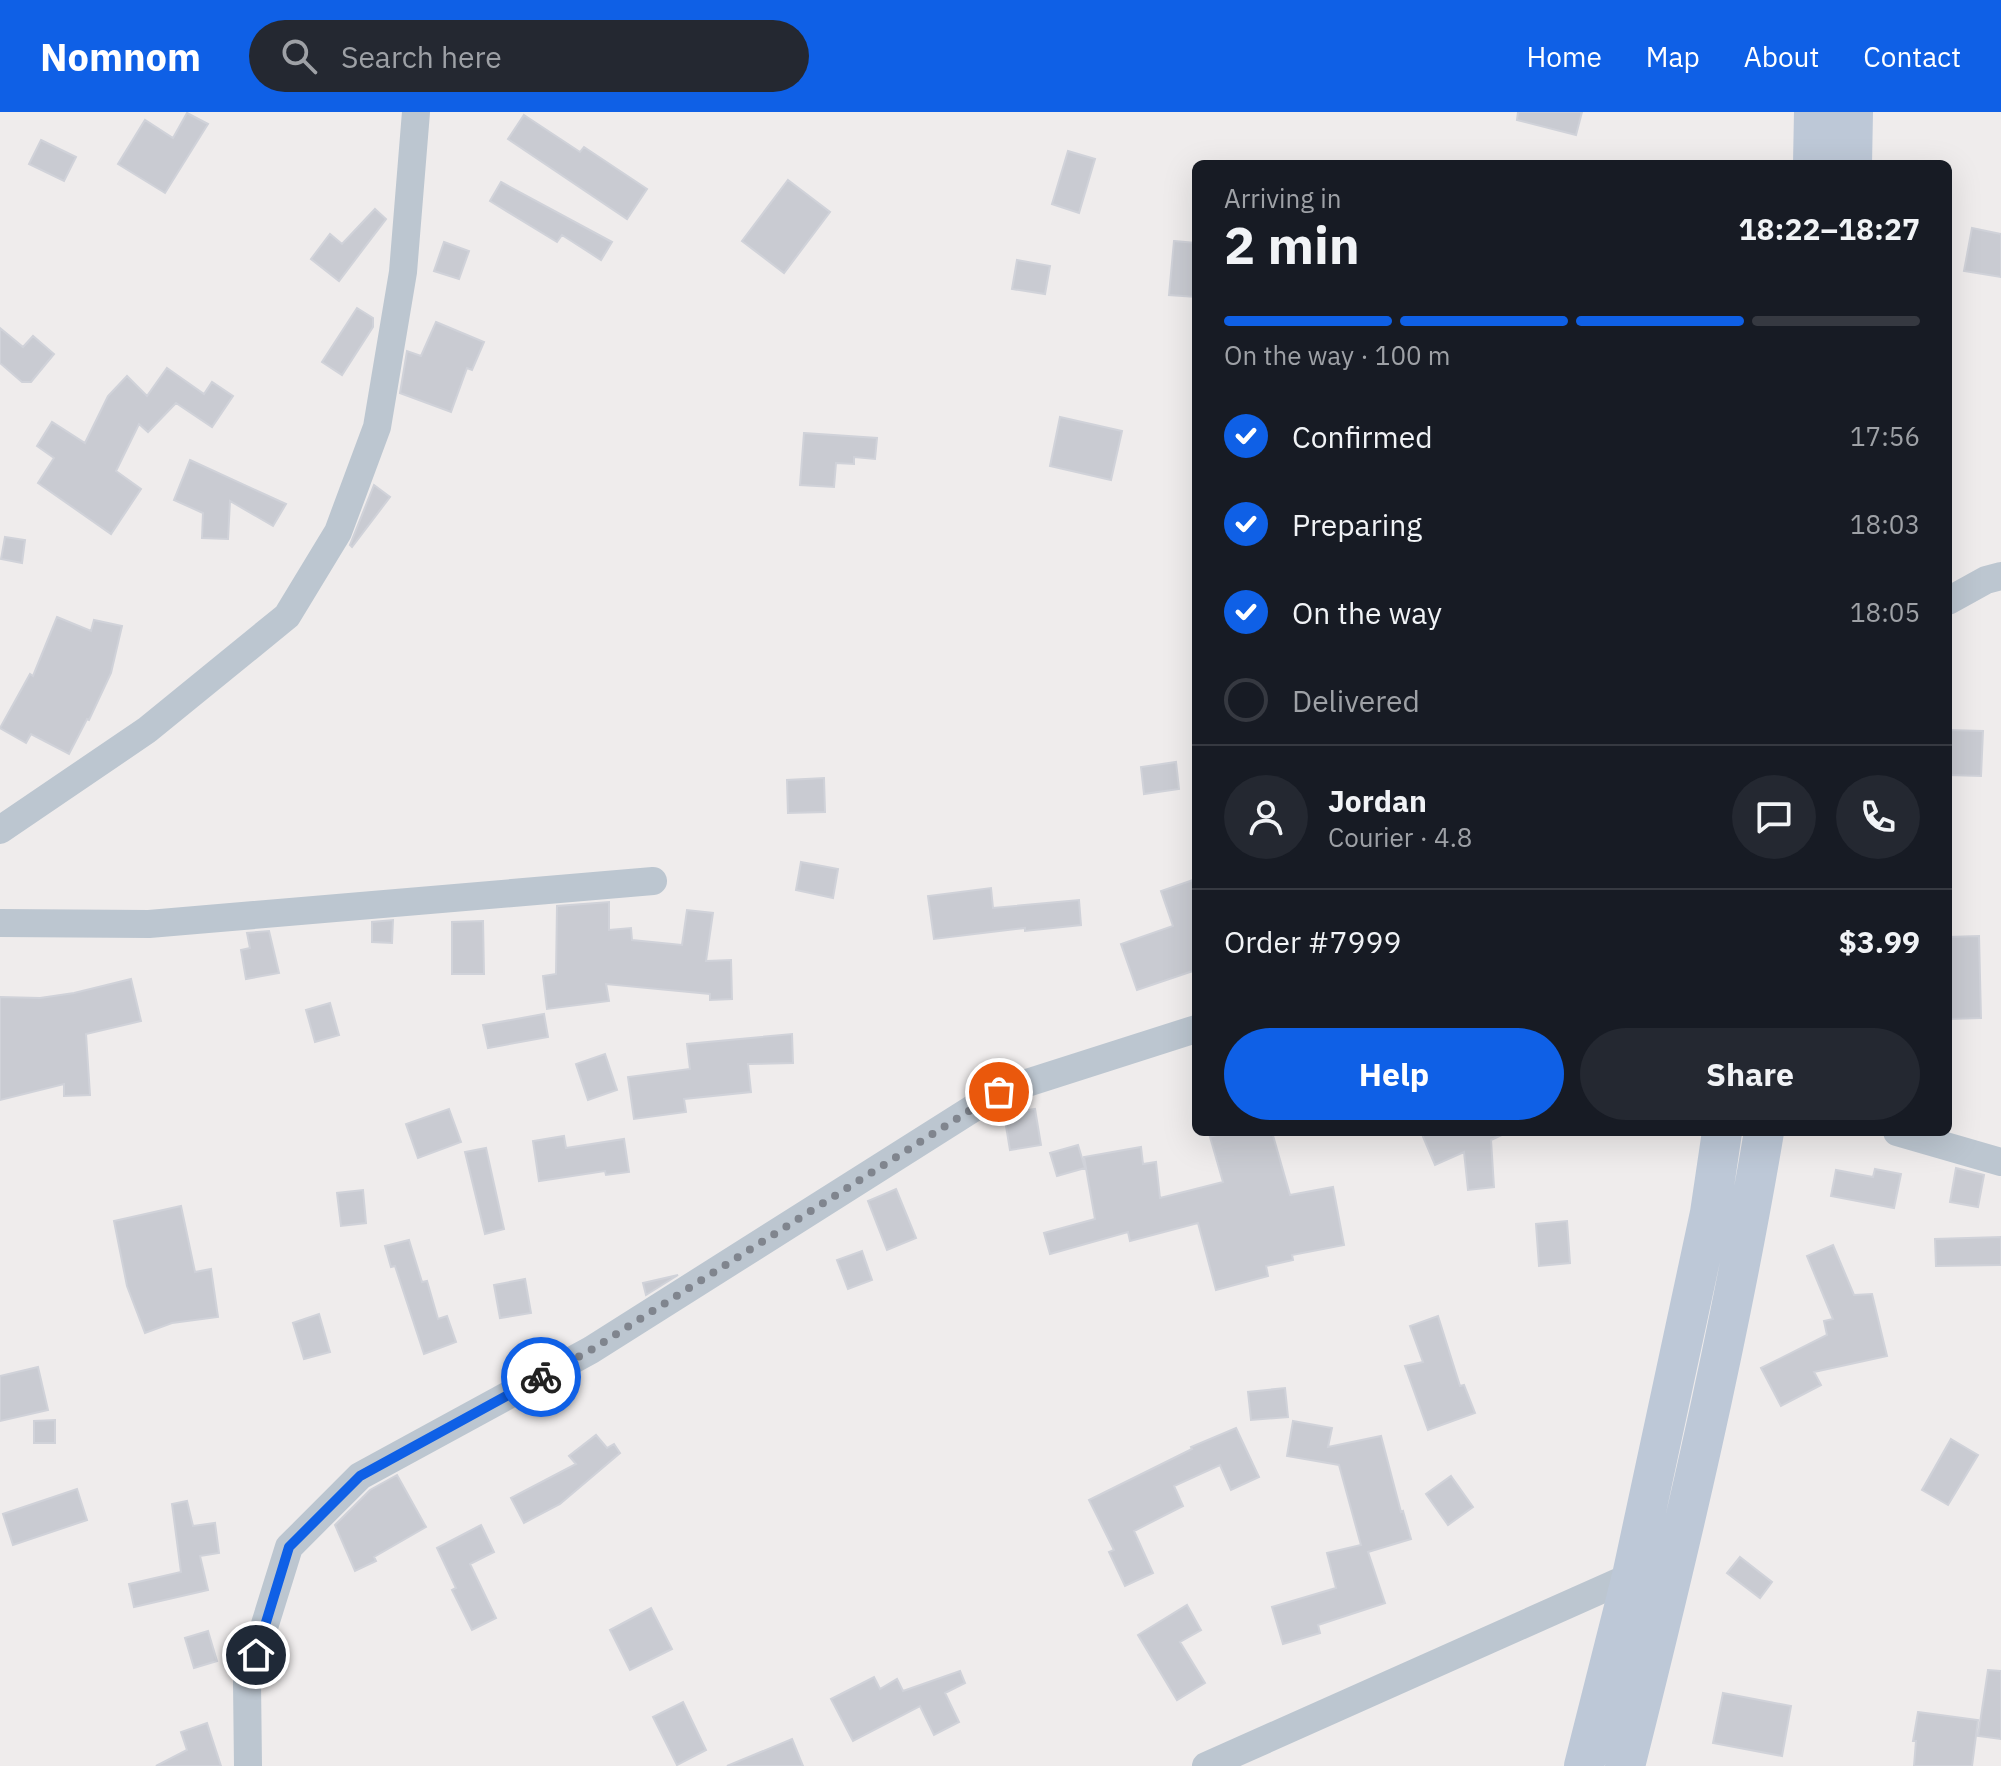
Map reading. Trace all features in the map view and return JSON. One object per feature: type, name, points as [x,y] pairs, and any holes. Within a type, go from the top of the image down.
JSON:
[{"type":"main road","points":[[1813,160],[1814,112]]},
{"type":"main road","points":[[1852,160],[1853,112]]},
{"type":"main road","points":[[1584,1766],[1632,1576],[1710,1213],[1721,1136]]},
{"type":"main road","points":[[1625,1766],[1683,1533],[1748,1226],[1763,1136]]},
{"type":"street","points":[[0,830],[147,730],[287,616],[338,532],[377,427],[403,272],[416,112]]},
{"type":"street","points":[[1952,599],[1986,580],[2001,576]]},
{"type":"street","points":[[0,923],[149,924],[653,881]]},
{"type":"street","points":[[248,1766],[247,1682],[289,1547],[360,1476],[591,1350],[999,1092],[1192,1030]]},
{"type":"street","points":[[1911,1136],[2001,1162]]},
{"type":"street","points":[[1206,1766],[1632,1576]]},
{"type":"building","points":[[1518,112],[1582,112],[1576,135],[1517,120]]},
{"type":"building","points":[[187,113],[208,124],[165,193],[118,164],[145,120],[173,138]]},
{"type":"building","points":[[524,115],[580,152],[584,147],[647,189],[627,219],[508,139]]},
{"type":"building","points":[[41,140],[76,157],[64,181],[29,164]]},
{"type":"building","points":[[1068,151],[1095,159],[1079,213],[1052,204]]},
{"type":"building","points":[[788,180],[830,212],[784,273],[742,241]]},
{"type":"building","points":[[501,182],[612,242],[601,260],[562,235],[557,242],[490,201]]},
{"type":"building","points":[[375,209],[386,219],[339,281],[311,259],[330,234],[342,244]]},
{"type":"building","points":[[1972,228],[2001,234],[2001,277],[1964,271]]},
{"type":"building","points":[[1174,241],[1192,243],[1192,297],[1169,295]]},
{"type":"building","points":[[444,242],[469,251],[459,279],[434,271]]},
{"type":"building","points":[[1017,260],[1050,266],[1045,294],[1012,289]]},
{"type":"building","points":[[357,308],[373,318],[373,327],[342,375],[322,362]]},
{"type":"building","points":[[436,322],[484,342],[472,370],[467,368],[451,412],[400,393],[407,351],[421,356]]},
{"type":"building","points":[[0,328],[23,347],[33,336],[54,354],[31,382],[22,382],[0,363]]},
{"type":"building","points":[[167,368],[204,394],[212,382],[233,396],[212,427],[176,403],[148,432],[139,424],[116,471],[141,489],[111,534],[38,483],[54,458],[37,446],[52,422],[85,443],[108,396],[127,376],[147,396]]},
{"type":"building","points":[[1060,417],[1122,431],[1111,480],[1050,466]]},
{"type":"building","points":[[804,433],[877,438],[875,459],[854,457],[854,464],[836,463],[834,487],[800,485]]},
{"type":"building","points":[[190,460],[286,504],[273,526],[230,501],[228,539],[202,538],[203,513],[174,500]]},
{"type":"building","points":[[374,485],[390,497],[352,547],[350,545]]},
{"type":"building","points":[[5,537],[25,540],[22,563],[1,559]]},
{"type":"building","points":[[57,617],[91,631],[94,620],[122,626],[111,673],[69,754],[31,734],[26,743],[0,728],[30,674],[33,676]]},
{"type":"building","points":[[1952,730],[1983,731],[1981,776],[1952,775]]},
{"type":"building","points":[[1176,762],[1179,789],[1144,794],[1141,767]]},
{"type":"building","points":[[824,778],[825,812],[788,813],[787,780]]},
{"type":"building","points":[[801,862],[838,869],[833,898],[796,890]]},
{"type":"building","points":[[1192,880],[1192,971],[1137,990],[1121,944],[1173,926],[1161,891]]},
{"type":"building","points":[[991,888],[993,908],[1079,900],[1081,925],[934,939],[928,896]]},
{"type":"building","points":[[609,902],[609,930],[631,928],[632,940],[682,945],[687,910],[713,913],[706,961],[731,960],[732,999],[710,1000],[710,994],[606,984],[609,1001],[547,1009],[543,976],[556,974],[557,906]]},
{"type":"building","points":[[393,920],[392,943],[372,942],[372,922]]},
{"type":"building","points":[[483,921],[484,974],[452,974],[452,922]]},
{"type":"building","points":[[269,931],[279,973],[246,979],[241,950],[250,948],[247,933]]},
{"type":"building","points":[[1979,936],[1981,1018],[1952,1019],[1952,937]]},
{"type":"building","points":[[131,979],[141,1021],[86,1034],[90,1095],[64,1096],[64,1084],[0,1100],[0,997],[40,998]]},
{"type":"building","points":[[330,1003],[339,1035],[315,1042],[306,1010]]},
{"type":"building","points":[[544,1014],[548,1037],[488,1048],[483,1025]]},
{"type":"building","points":[[792,1034],[793,1063],[748,1064],[751,1092],[684,1099],[686,1112],[634,1119],[628,1077],[690,1069],[687,1044]]},
{"type":"building","points":[[605,1054],[617,1090],[588,1100],[576,1064]]},
{"type":"building","points":[[449,1109],[461,1142],[418,1158],[406,1124]]},
{"type":"building","points":[[1035,1109],[1041,1145],[1010,1150],[1004,1114]]},
{"type":"building","points":[[564,1136],[566,1148],[624,1139],[629,1172],[606,1175],[605,1171],[539,1181],[533,1141]]},
{"type":"building","points":[[1273,1136],[1290,1195],[1333,1187],[1344,1245],[1292,1255],[1293,1260],[1266,1266],[1268,1276],[1216,1290],[1198,1223],[1130,1241],[1128,1232],[1050,1254],[1044,1233],[1095,1219],[1084,1157],[1141,1147],[1143,1164],[1156,1162],[1160,1198],[1223,1182],[1210,1137]]},
{"type":"building","points":[[1423,1136],[1500,1136],[1491,1140],[1494,1187],[1468,1190],[1464,1152],[1435,1165]]},
{"type":"building","points":[[1078,1145],[1085,1168],[1057,1176],[1050,1153]]},
{"type":"building","points":[[486,1148],[504,1229],[485,1234],[465,1152]]},
{"type":"building","points":[[1956,1168],[1984,1175],[1978,1207],[1950,1202]]},
{"type":"building","points":[[1875,1169],[1901,1174],[1894,1208],[1831,1196],[1836,1170],[1873,1177]]},
{"type":"building","points":[[896,1189],[916,1238],[887,1250],[868,1201]]},
{"type":"building","points":[[363,1190],[366,1223],[341,1226],[337,1193]]},
{"type":"building","points":[[181,1206],[195,1272],[211,1269],[218,1317],[172,1323],[145,1333],[127,1286],[114,1221]]},
{"type":"building","points":[[1567,1221],[1570,1263],[1539,1266],[1536,1224]]},
{"type":"building","points":[[2001,1237],[2001,1265],[1936,1266],[1935,1239]]},
{"type":"building","points":[[409,1240],[422,1282],[427,1281],[438,1319],[447,1316],[456,1342],[424,1354],[395,1266],[391,1267],[385,1246]]},
{"type":"building","points":[[1833,1245],[1854,1295],[1872,1294],[1887,1356],[1814,1372],[1821,1385],[1781,1406],[1761,1368],[1827,1335],[1824,1321],[1833,1319],[1807,1256]]},
{"type":"building","points":[[862,1251],[872,1280],[848,1289],[837,1260]]},
{"type":"building","points":[[678,1275],[646,1295],[643,1283]]},
{"type":"building","points":[[525,1279],[531,1313],[500,1318],[494,1285]]},
{"type":"building","points":[[319,1314],[330,1352],[304,1359],[293,1323]]},
{"type":"building","points":[[1438,1316],[1460,1386],[1464,1385],[1475,1413],[1428,1430],[1405,1366],[1423,1362],[1410,1326]]},
{"type":"building","points":[[38,1367],[48,1410],[0,1421],[0,1376]]},
{"type":"building","points":[[1285,1388],[1288,1417],[1251,1420],[1248,1392]]},
{"type":"building","points":[[55,1420],[55,1443],[34,1443],[34,1421]]},
{"type":"building","points":[[1293,1421],[1332,1428],[1328,1447],[1381,1436],[1411,1539],[1368,1552],[1385,1603],[1318,1625],[1320,1633],[1283,1644],[1272,1607],[1336,1588],[1327,1553],[1361,1545],[1339,1465],[1287,1456]]},
{"type":"building","points":[[1236,1428],[1259,1477],[1231,1490],[1220,1465],[1174,1486],[1183,1506],[1134,1531],[1153,1573],[1125,1586],[1109,1552],[1114,1550],[1089,1500],[1191,1447]]},
{"type":"building","points":[[596,1435],[607,1448],[614,1444],[620,1453],[560,1504],[524,1523],[511,1498],[576,1464],[569,1456]]},
{"type":"building","points":[[1951,1439],[1978,1455],[1948,1505],[1922,1490]]},
{"type":"building","points":[[397,1475],[426,1527],[374,1557],[376,1561],[355,1571],[335,1525],[370,1490]]},
{"type":"building","points":[[1451,1476],[1473,1507],[1448,1525],[1426,1494]]},
{"type":"building","points":[[77,1489],[87,1520],[13,1545],[3,1514]]},
{"type":"building","points":[[187,1501],[193,1526],[215,1523],[219,1553],[200,1556],[208,1590],[134,1607],[129,1584],[181,1572],[172,1504]]},
{"type":"building","points":[[481,1525],[494,1552],[470,1564],[496,1618],[472,1630],[452,1590],[456,1588],[437,1548]]},
{"type":"building","points":[[1740,1557],[1772,1582],[1760,1598],[1727,1573]]},
{"type":"building","points":[[1187,1605],[1201,1630],[1180,1642],[1205,1683],[1177,1700],[1138,1635]]},
{"type":"building","points":[[651,1608],[672,1649],[630,1670],[610,1630]]},
{"type":"building","points":[[208,1631],[217,1661],[194,1668],[185,1638]]},
{"type":"building","points":[[1988,1670],[2001,1671],[2001,1739],[1978,1736]]},
{"type":"building","points":[[960,1671],[965,1683],[945,1693],[959,1722],[934,1735],[920,1706],[853,1741],[831,1699],[874,1677],[880,1689],[897,1679],[903,1691]]},
{"type":"building","points":[[1723,1693],[1791,1706],[1782,1756],[1713,1743]]},
{"type":"building","points":[[683,1702],[706,1750],[677,1765],[653,1717]]},
{"type":"building","points":[[1918,1712],[1978,1720],[1972,1766],[1914,1766],[1916,1741],[1913,1741]]},
{"type":"building","points":[[207,1723],[221,1766],[156,1766],[187,1750],[181,1732]]},
{"type":"building","points":[[792,1739],[803,1766],[727,1766]]},
{"type":"way so far","points":[[541,1377],[591,1350],[999,1092]]},
{"type":"route","points":[[256,1655],[289,1547],[360,1476],[541,1377]]}]
